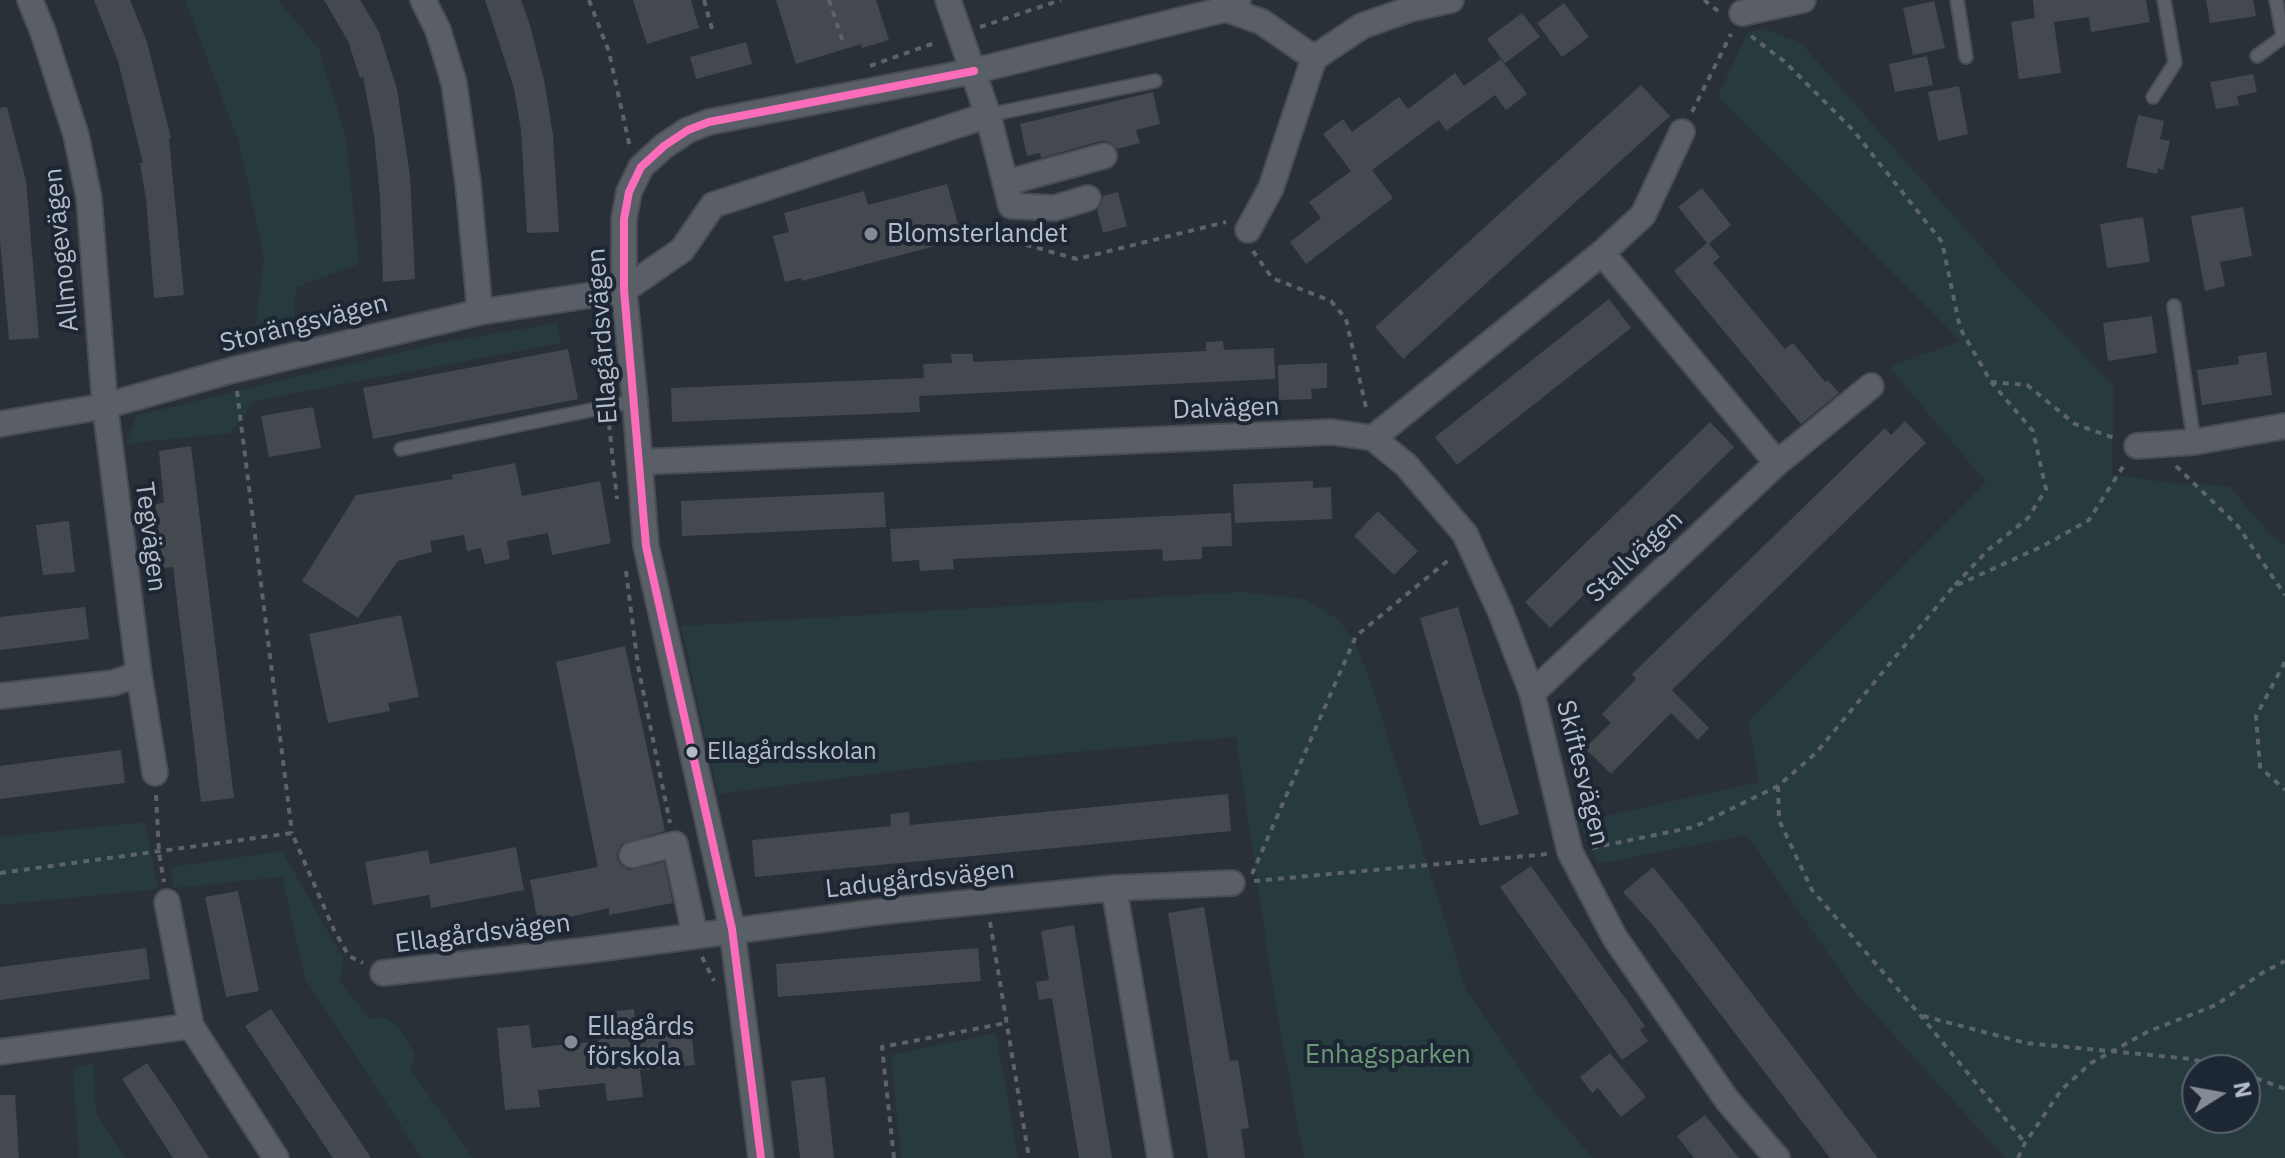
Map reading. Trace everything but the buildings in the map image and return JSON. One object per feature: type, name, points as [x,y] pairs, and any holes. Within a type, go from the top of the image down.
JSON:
[{"type":"street","name":"Allmogevägen","points":[[30,0],[76,135],[89,198],[105,406]]},
{"type":"street","points":[[423,0],[438,30],[454,83],[468,183],[480,312]]},
{"type":"street","points":[[948,0],[988,115],[1008,194]]},
{"type":"street","points":[[1248,230],[1271,188],[1314,58],[1362,26],[1410,9],[1451,0]]},
{"type":"street","points":[[1739,19],[1803,0]]},
{"type":"street","points":[[1232,5],[1314,58]]},
{"type":"street","name":"Ellagårdsvägen","points":[[761,1158],[732,929],[646,546],[624,290],[624,219],[629,192],[641,167],[664,146],[688,130],[709,122],[974,71],[1232,5]]},
{"type":"street","points":[[624,290],[682,250],[713,205],[988,115]]},
{"type":"street","points":[[1373,438],[1602,253],[1643,215],[1682,132]]},
{"type":"street","points":[[1008,194],[1104,156]]},
{"type":"street","points":[[1008,194],[1055,208],[1088,198]]},
{"type":"street","points":[[1602,253],[1777,463]]},
{"type":"street","name":"Storängsvägen","points":[[0,424],[105,406],[233,370],[480,312],[624,290]]},
{"type":"street","name":"Stallvägen","points":[[1532,693],[1777,463],[1871,386]]},
{"type":"street","name":"Tegvägen","points":[[105,406],[139,674],[155,773]]},
{"type":"street","points":[[2146,445],[2194,442],[2285,426]]},
{"type":"street","name":"Dalvägen","points":[[640,462],[1332,432],[1373,438]]},
{"type":"street","name":"Skiftesvägen","points":[[1373,438],[1406,465],[1465,534],[1501,613],[1532,693],[1570,852],[1615,938],[1727,1100],[1777,1158]]},
{"type":"street","points":[[0,696],[113,683],[139,674]]},
{"type":"street","points":[[632,855],[675,844],[695,935]]},
{"type":"street","name":"Ladugårdsvägen","points":[[732,929],[1114,888],[1240,882]]},
{"type":"street","points":[[1114,888],[1160,1158]]},
{"type":"street","points":[[167,902],[191,1026],[276,1158]]},
{"type":"street","name":"Ellagårdsvägen","points":[[383,973],[732,929]]},
{"type":"street","points":[[0,1052],[191,1026]]},
{"type":"lane","points":[[1957,0],[1966,57]]},
{"type":"lane","points":[[2153,97],[2175,63],[2164,0]]},
{"type":"lane","points":[[2257,56],[2284,39],[2276,0]]},
{"type":"lane","points":[[988,115],[1155,81]]},
{"type":"lane","points":[[2174,306],[2194,442]]},
{"type":"lane","points":[[401,449],[635,401]]},
{"type":"path","points":[[589,0],[609,52],[631,152]]},
{"type":"path","points":[[704,0],[712,29]]},
{"type":"path","points":[[829,0],[844,45]]},
{"type":"path","points":[[1240,882],[1570,852],[1694,827],[1778,786],[1816,753],[1953,587],[1988,550],[2028,518],[2046,489],[2033,431],[1991,382],[1960,328],[1942,242],[1853,130],[1739,19],[1704,0]]},
{"type":"path","points":[[1682,132],[1739,19]]},
{"type":"path","points":[[1008,194],[1016,242],[1077,259],[1224,221],[1248,230],[1253,251],[1272,278],[1331,301],[1346,319],[1373,438]]},
{"type":"path","points":[[1991,382],[2027,385],[2075,424],[2146,445],[2237,525],[2285,595]]},
{"type":"path","points":[[236,387],[292,833],[334,930],[349,956],[383,973]]},
{"type":"path","points":[[606,406],[618,510]]},
{"type":"path","points":[[1953,587],[2043,546],[2089,520],[2146,445]]},
{"type":"path","points":[[1240,882],[1356,636],[1469,543]]},
{"type":"path","points":[[625,567],[638,666],[675,844]]},
{"type":"path","points":[[2285,662],[2256,716],[2260,767],[2285,790]]},
{"type":"path","points":[[155,773],[159,853],[167,902]]},
{"type":"path","points":[[1778,786],[1779,820],[1812,890],[2025,1143]]},
{"type":"path","points":[[0,873],[292,833]]},
{"type":"path","points":[[987,900],[1029,1158]]},
{"type":"path","points":[[2018,1158],[2062,1089],[2091,1063],[2147,1032],[2216,1005],[2285,961]]},
{"type":"path","points":[[1921,1016],[2026,1043],[2181,1058]]},
{"type":"path","points":[[894,1158],[882,1047],[1006,1023]]},
{"type":"path","points":[[2261,1078],[2285,1089]]},
{"type":"green space","points":[[185,0],[278,0],[319,49],[346,138],[359,264],[296,287],[294,329],[254,339],[264,257],[239,142]]},
{"type":"green space","points":[[1761,28],[1801,43],[2005,274],[2114,386],[2112,474],[2170,483],[2229,486],[2271,535],[2285,545],[2285,1158],[2005,1158],[1853,990],[1747,835],[1598,864],[1579,822],[1759,782],[1748,721],[1986,482],[1889,367],[1960,341],[1718,96],[1747,34]]},
{"type":"green space","points":[[557,323],[561,343],[254,401],[231,433],[125,444],[137,415],[439,343]]},
{"type":"green space","name":"Enhagsparken","points":[[1242,592],[1305,599],[1339,620],[1356,645],[1371,683],[1466,989],[1538,1095],[1593,1158],[1304,1158],[1275,1002],[1236,737],[960,763],[718,794],[681,626]]},
{"type":"green space","points":[[145,822],[158,889],[0,905],[0,837]]},
{"type":"green space","points":[[282,851],[344,960],[339,980],[369,1019],[386,1018],[400,1028],[415,1055],[410,1069],[473,1158],[422,1158],[305,978],[282,877],[174,888],[171,867]]},
{"type":"green space","points":[[996,1033],[1018,1158],[901,1158],[891,1055]]},
{"type":"green space","points":[[93,1064],[96,1113],[125,1158],[79,1158],[73,1069]]},
{"type":"transit line","points":[[761,1158],[732,929],[646,546],[624,290],[624,219],[629,192],[641,167],[664,146],[688,130],[709,122],[974,71]]},
{"type":"place","name":"Blomsterlandet","points":[[871,234]]},
{"type":"place","name":"Ellagårdsskolan","points":[[692,752]]},
{"type":"place","name":"Ellagårds förskola","points":[[571,1042]]}]
